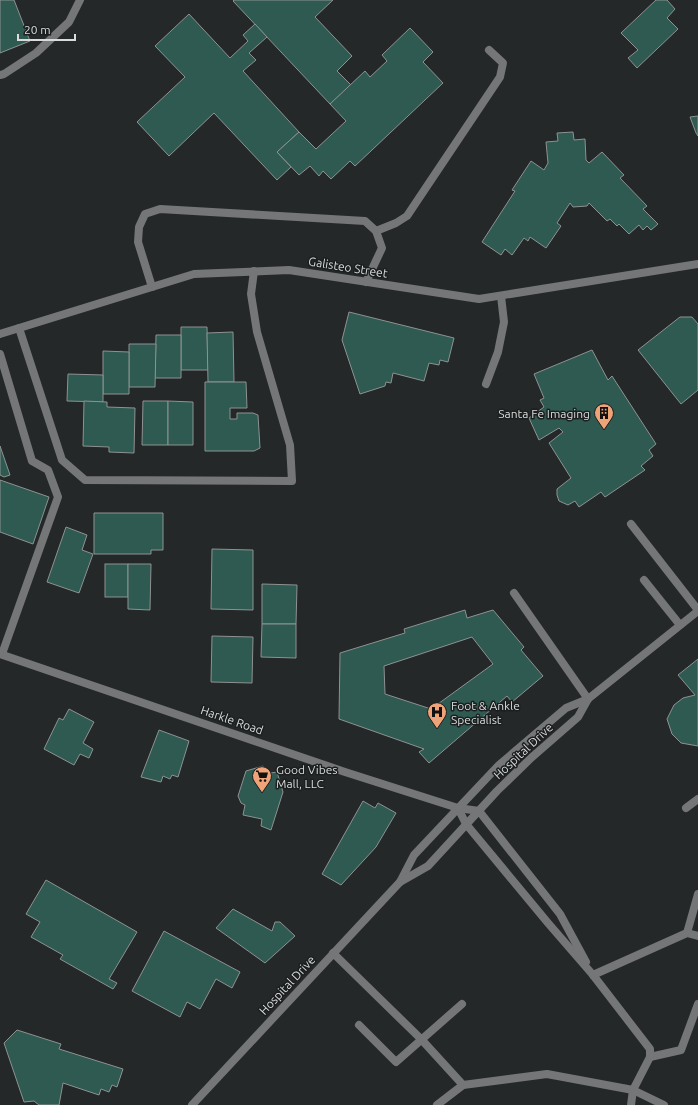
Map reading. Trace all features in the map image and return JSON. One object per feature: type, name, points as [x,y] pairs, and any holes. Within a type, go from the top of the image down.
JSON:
[{"type":"street","points":[[0,75],[4,74],[36,53],[69,22],[80,0]]},
{"type":"street","points":[[376,231],[396,223],[407,216],[500,77],[503,63],[489,50]]},
{"type":"street","points":[[152,287],[138,242],[139,227],[145,214],[160,209],[365,221],[376,231],[382,248],[366,282]]},
{"type":"street","name":"Galisteo Street","points":[[0,334],[194,274],[288,270],[479,299],[698,264]]},
{"type":"street","points":[[19,328],[62,460],[85,480],[292,480],[290,445],[257,332],[252,294],[254,271]]},
{"type":"street","points":[[486,384],[498,352],[504,322],[501,296]]},
{"type":"street","points":[[0,354],[32,461],[48,470],[58,497],[1,654]]},
{"type":"street","points":[[631,524],[698,610]]},
{"type":"street","points":[[644,580],[680,625]]},
{"type":"street","points":[[514,593],[588,699]]},
{"type":"street","name":"Hospital Drive","points":[[192,1105],[333,952],[400,882],[414,855],[499,765],[566,708],[588,699],[698,610]]},
{"type":"street","name":"Harkle Road","points":[[1,654],[338,769],[458,808],[479,811]]},
{"type":"street","name":"Hospital Drive","points":[[400,882],[428,866],[497,791],[531,758],[578,717],[588,699]]},
{"type":"street","points":[[686,808],[698,799]]},
{"type":"street","points":[[458,808],[466,824],[548,923],[594,975],[650,1049],[650,1057],[633,1090],[631,1105]]},
{"type":"street","points":[[479,811],[560,914],[594,975]]},
{"type":"street","points":[[687,933],[698,894]]},
{"type":"street","points":[[594,975],[687,933],[698,936]]},
{"type":"street","points":[[333,952],[421,1039],[463,1085]]},
{"type":"street","points":[[358,1025],[396,1062],[462,1004]]},
{"type":"street","points":[[650,1057],[682,1050],[698,1004]]},
{"type":"street","points":[[437,1105],[463,1085],[547,1074],[633,1090],[664,1105]]},
{"type":"building","points":[[0,0],[14,0],[30,41],[0,53]]},
{"type":"building","points":[[333,0],[315,17],[352,56],[337,71],[351,85],[330,104],[233,1]]},
{"type":"building","points":[[656,0],[667,0],[675,9],[667,18],[678,29],[637,68],[628,58],[638,50],[621,33]]},
{"type":"building","points":[[189,14],[230,58],[248,41],[243,35],[255,24],[267,37],[249,53],[256,60],[243,71],[299,132],[277,152],[291,167],[277,180],[214,113],[169,156],[137,122],[185,77],[155,46]]},
{"type":"building","points":[[410,28],[433,52],[423,62],[443,83],[355,166],[350,161],[331,179],[323,171],[319,176],[310,166],[299,175],[277,152],[299,132],[316,149],[346,121],[330,104],[365,71],[370,77],[387,61],[382,55]]},
{"type":"building","points":[[698,116],[698,136],[690,117]]},
{"type":"building","points":[[573,132],[574,140],[585,139],[586,160],[589,163],[602,152],[624,175],[620,178],[647,206],[643,209],[658,224],[651,230],[647,226],[643,230],[639,225],[629,234],[619,224],[617,226],[610,219],[607,221],[589,203],[587,206],[573,207],[570,203],[557,223],[561,226],[546,248],[530,237],[528,241],[524,238],[512,255],[505,249],[501,255],[482,242],[515,191],[512,190],[531,161],[544,170],[548,163],[546,142],[558,141],[557,133]]},
{"type":"building","points":[[349,312],[454,338],[448,362],[440,360],[439,365],[429,363],[424,381],[393,373],[391,383],[386,382],[385,386],[360,394],[342,340]]},
{"type":"building","points":[[680,317],[692,317],[698,324],[698,390],[681,404],[638,350]]},
{"type":"building","points":[[181,327],[207,327],[208,370],[181,370]]},
{"type":"building","points":[[233,332],[234,382],[208,382],[207,333]]},
{"type":"building","points":[[156,335],[181,335],[181,378],[155,378]]},
{"type":"building","points":[[129,344],[156,344],[155,387],[129,387]]},
{"type":"building","name":"Santa Fe Imaging","points":[[592,350],[608,380],[612,376],[656,444],[649,450],[653,456],[641,466],[645,470],[605,497],[601,492],[579,507],[575,501],[568,505],[559,501],[557,495],[557,489],[571,478],[549,443],[563,432],[559,428],[539,440],[529,418],[544,407],[540,400],[544,398],[534,374]]},
{"type":"building","points":[[103,351],[129,352],[129,394],[103,394]]},
{"type":"building","points":[[68,374],[103,375],[103,402],[67,401]]},
{"type":"building","points":[[205,382],[246,382],[247,408],[230,408],[230,419],[237,419],[237,413],[253,413],[258,415],[260,448],[254,451],[205,451]]},
{"type":"building","points":[[84,401],[107,402],[107,407],[135,408],[134,453],[109,452],[109,447],[83,446]]},
{"type":"building","points":[[143,401],[168,401],[168,445],[142,445]]},
{"type":"building","points":[[168,401],[193,402],[193,445],[168,445]]},
{"type":"building","points":[[0,446],[10,475],[4,477],[0,475]]},
{"type":"building","points":[[0,480],[49,497],[33,544],[0,532]]},
{"type":"building","points":[[94,513],[163,513],[163,550],[151,550],[151,554],[94,554]]},
{"type":"building","points":[[66,527],[87,535],[82,550],[93,554],[79,593],[47,582]]},
{"type":"building","points":[[212,549],[253,550],[253,610],[211,609]]},
{"type":"building","points":[[105,564],[128,564],[128,597],[105,597]]},
{"type":"building","points":[[128,564],[151,564],[150,610],[128,609]]},
{"type":"building","points":[[262,584],[297,585],[296,624],[262,624]]},
{"type":"building","points":[[465,610],[467,618],[493,610],[524,647],[521,650],[543,676],[512,702],[507,696],[429,763],[419,752],[424,749],[339,719],[340,653],[405,633],[404,629]],"holes":[[[472,637],[493,664],[431,709],[385,694],[384,666]]]},
{"type":"building","points":[[262,624],[296,624],[296,658],[261,657]]},
{"type":"building","points":[[212,636],[253,637],[252,683],[211,682]]},
{"type":"building","points":[[698,659],[698,746],[681,743],[672,734],[667,719],[674,705],[683,698],[695,695],[678,675]]},
{"type":"building","points":[[69,709],[94,722],[83,743],[93,749],[89,758],[80,754],[74,765],[44,749],[59,718],[63,720]]},
{"type":"building","points":[[159,730],[189,741],[178,777],[172,775],[170,779],[163,776],[161,782],[141,777]]},
{"type":"building","points":[[263,766],[265,774],[277,772],[283,792],[271,830],[261,826],[262,819],[243,815],[245,805],[241,803],[238,796],[246,771]]},
{"type":"building","points":[[363,801],[375,808],[378,803],[396,813],[376,847],[341,885],[322,874]]},
{"type":"building","points":[[46,880],[137,932],[109,979],[117,983],[113,989],[60,959],[63,955],[31,937],[40,922],[26,914]]},
{"type":"building","points":[[233,909],[272,931],[275,922],[280,922],[295,936],[265,963],[216,928]]},
{"type":"building","points":[[164,931],[240,972],[232,988],[216,979],[200,1009],[187,1002],[180,1017],[132,991]]},
{"type":"building","points":[[17,1030],[61,1044],[59,1049],[123,1069],[117,1087],[112,1085],[109,1092],[101,1089],[99,1095],[63,1083],[59,1105],[39,1105],[34,1101],[24,1102],[4,1043]]},
{"type":"place","name":"Santa Fe Imaging","points":[[604,430]]},
{"type":"place","name":"Foot & Ankle Specialist","points":[[437,729]]},
{"type":"place","name":"Good Vibes Mall, LLC","points":[[262,793]]}]
